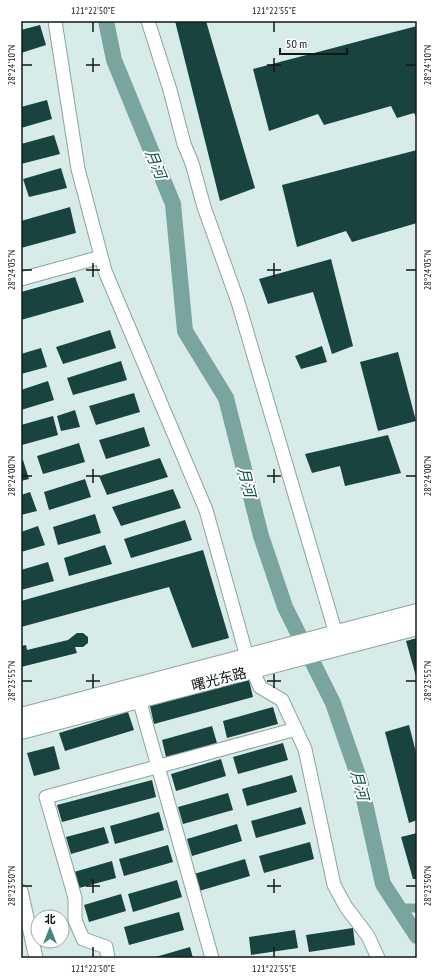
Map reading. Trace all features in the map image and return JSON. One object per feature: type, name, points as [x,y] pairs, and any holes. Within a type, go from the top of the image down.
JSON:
[{"type":"main road","name":"曙光东路","points":[[322,645],[336,634],[417,612]]},
{"type":"main road","name":"曙光东路","points":[[21,716],[250,664],[322,645],[417,627]]},
{"type":"main road","name":"曙光东路","points":[[21,731],[139,700],[250,664]]},
{"type":"street","points":[[55,21],[78,169],[108,278],[206,510],[250,664],[260,687],[282,700],[305,749],[334,885],[346,906],[368,936],[378,958]]},
{"type":"street","points":[[148,21],[204,207],[238,302],[336,634]]},
{"type":"street","points":[[21,279],[101,257]]},
{"type":"street","points":[[139,700],[212,958]]},
{"type":"street","points":[[108,958],[106,947],[83,939],[74,920],[75,898],[46,797],[296,729]]},
{"type":"street","points":[[21,891],[36,958]]},
{"type":"building","points":[[175,21],[206,21],[255,188],[220,201]]},
{"type":"building","points":[[40,25],[46,45],[21,53],[21,30]]},
{"type":"building","points":[[417,26],[417,118],[414,113],[397,118],[391,106],[324,125],[318,114],[269,131],[253,69]]},
{"type":"building","points":[[47,100],[52,119],[21,128],[21,107]]},
{"type":"building","points":[[54,135],[60,154],[21,164],[21,144]]},
{"type":"building","points":[[417,150],[417,223],[352,242],[346,231],[297,247],[282,185]]},
{"type":"building","points":[[61,168],[67,188],[29,197],[23,179]]},
{"type":"building","points":[[70,207],[76,233],[21,248],[21,221]]},
{"type":"building","points":[[331,259],[353,346],[332,354],[313,292],[268,304],[259,279]]},
{"type":"building","points":[[75,277],[84,302],[21,320],[21,292]]},
{"type":"building","points":[[110,330],[116,348],[63,364],[56,347]]},
{"type":"building","points":[[322,346],[327,362],[301,369],[295,356]]},
{"type":"building","points":[[41,348],[47,367],[21,374],[21,354]]},
{"type":"building","points":[[398,352],[416,421],[378,431],[360,362]]},
{"type":"building","points":[[121,361],[127,380],[73,395],[67,378]]},
{"type":"building","points":[[48,381],[54,400],[21,410],[21,390]]},
{"type":"building","points":[[134,393],[140,412],[96,425],[89,406]]},
{"type":"building","points":[[75,410],[80,427],[61,431],[57,416]]},
{"type":"building","points":[[53,416],[58,435],[22,445],[21,425]]},
{"type":"building","points":[[144,427],[150,446],[106,459],[99,440]]},
{"type":"building","points":[[388,435],[401,473],[345,486],[340,466],[312,473],[305,454]]},
{"type":"building","points":[[79,443],[85,462],[43,474],[37,456]]},
{"type":"building","points":[[160,458],[168,477],[107,495],[99,476]]},
{"type":"building","points":[[23,460],[29,479],[21,481],[21,461]]},
{"type":"building","points":[[85,479],[91,497],[49,510],[44,492]]},
{"type":"building","points":[[173,489],[181,508],[121,526],[112,507]]},
{"type":"building","points":[[30,492],[37,511],[21,515],[21,495]]},
{"type":"building","points":[[95,514],[101,533],[58,545],[53,527]]},
{"type":"building","points":[[185,520],[192,540],[131,558],[124,539]]},
{"type":"building","points":[[38,526],[45,545],[21,552],[21,532]]},
{"type":"building","points":[[105,545],[112,564],[69,576],[64,558]]},
{"type":"building","points":[[203,550],[229,638],[192,648],[169,587],[21,627],[21,601]]},
{"type":"building","points":[[48,562],[54,581],[21,590],[21,570]]},
{"type":"building","points":[[77,633],[83,633],[88,637],[88,643],[83,647],[75,647],[77,653],[21,667],[21,646],[26,645],[27,650],[68,640]]},
{"type":"building","points":[[417,638],[417,680],[406,641]]},
{"type":"building","points":[[249,680],[253,697],[154,724],[150,706]]},
{"type":"building","points":[[273,707],[278,724],[227,738],[223,721]]},
{"type":"building","points":[[128,712],[134,730],[65,751],[59,733]]},
{"type":"building","points":[[409,725],[417,756],[417,820],[409,823],[385,732]]},
{"type":"building","points":[[212,726],[217,743],[166,757],[162,740]]},
{"type":"building","points":[[283,743],[288,760],[238,774],[233,757]]},
{"type":"building","points":[[54,746],[60,769],[34,776],[27,753]]},
{"type":"building","points":[[221,759],[226,776],[176,791],[171,774]]},
{"type":"building","points":[[292,775],[297,792],[247,806],[242,789]]},
{"type":"building","points":[[152,780],[156,797],[62,822],[57,805]]},
{"type":"building","points":[[228,793],[233,810],[183,824],[178,807]]},
{"type":"building","points":[[301,807],[306,824],[256,838],[251,821]]},
{"type":"building","points":[[159,812],[164,830],[115,844],[110,826]]},
{"type":"building","points":[[237,824],[242,841],[192,856],[187,839]]},
{"type":"building","points":[[104,827],[109,843],[71,854],[66,837]]},
{"type":"building","points":[[417,833],[417,879],[413,879],[401,837]]},
{"type":"building","points":[[310,842],[314,859],[264,873],[259,856]]},
{"type":"building","points":[[168,845],[173,862],[124,876],[119,859]]},
{"type":"building","points":[[245,859],[250,876],[199,891],[194,874]]},
{"type":"building","points":[[112,861],[116,878],[79,888],[74,872]]},
{"type":"building","points":[[177,880],[182,897],[133,912],[128,894]]},
{"type":"building","points":[[121,894],[126,911],[89,922],[84,905]]},
{"type":"building","points":[[179,912],[184,930],[129,945],[124,927]]},
{"type":"building","points":[[353,928],[355,945],[309,952],[306,935]]},
{"type":"building","points":[[295,930],[298,948],[251,955],[249,937]]},
{"type":"building","points":[[190,947],[193,958],[152,958]]},
{"type":"waterway","name":"月河","points":[[106,21],[114,60],[173,204],[185,331],[226,398],[261,536],[285,607],[333,703],[360,781],[383,884],[417,936]]},
{"type":"waterway","points":[[398,908],[417,908]]}]
